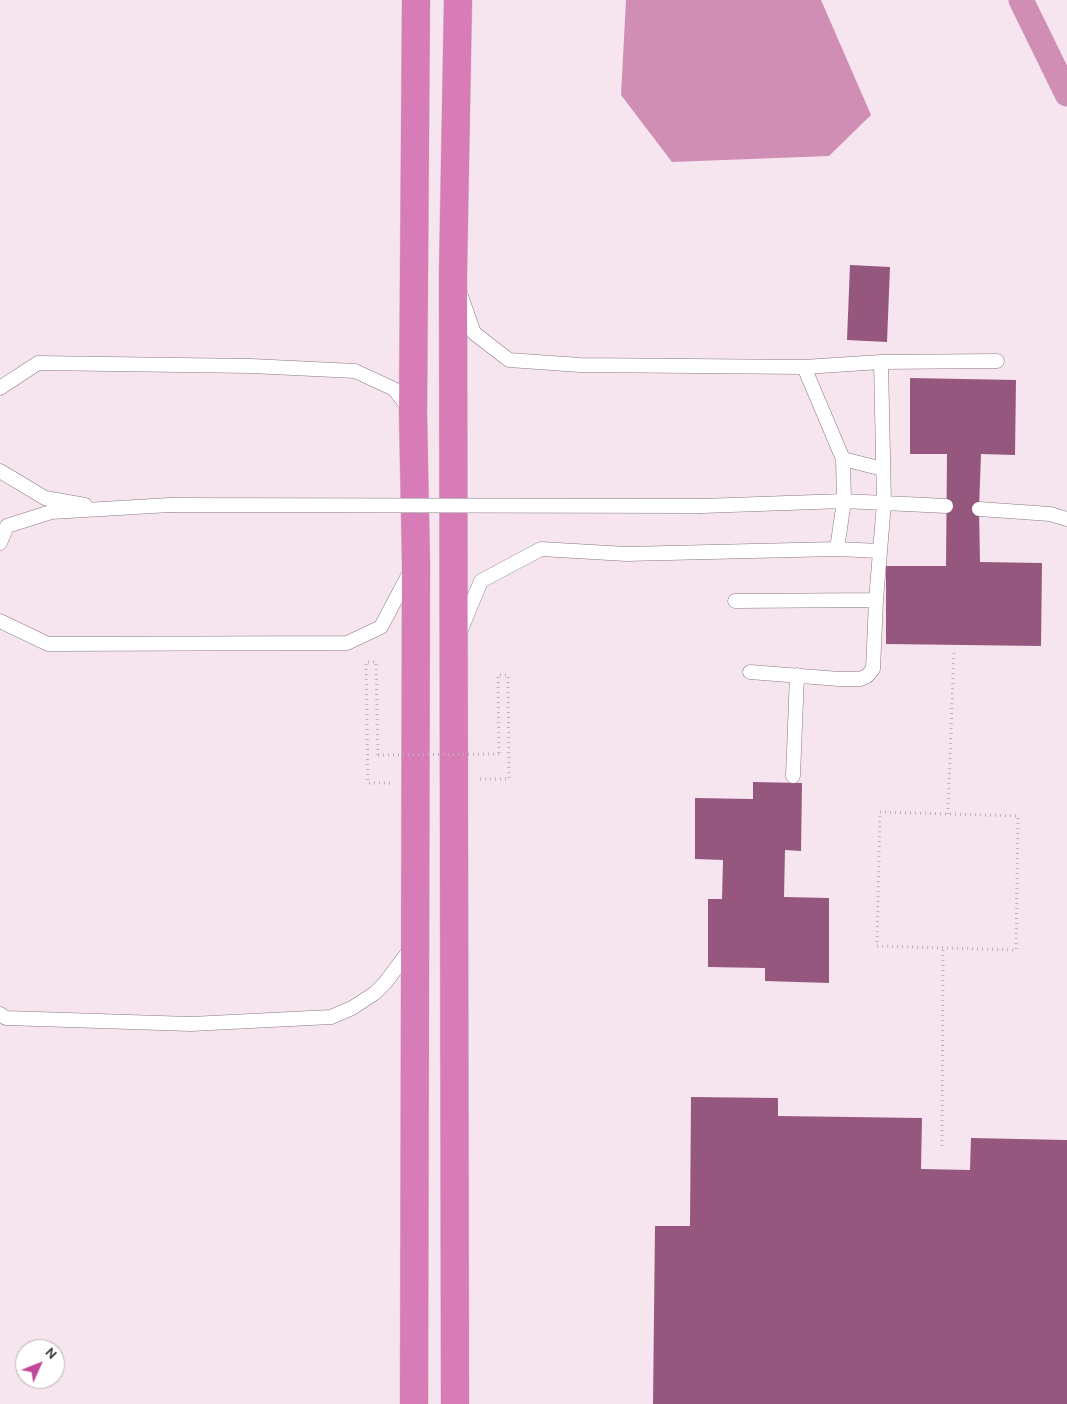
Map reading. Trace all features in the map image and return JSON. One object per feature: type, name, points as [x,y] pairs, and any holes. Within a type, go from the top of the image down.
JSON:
[{"type":"highway","points":[[414,1404],[416,563],[413,413],[416,0]]},
{"type":"highway","points":[[455,1404],[453,274],[458,0]]},
{"type":"lane","points":[[453,274],[474,333],[508,360],[580,365],[804,367],[881,362],[998,361]]},
{"type":"lane","points":[[0,388],[38,362],[251,366],[355,371],[394,389],[413,413]]},
{"type":"lane","points":[[750,672],[860,679],[867,676],[873,669],[876,600],[884,503],[881,362]]},
{"type":"lane","points":[[804,367],[844,459],[844,501],[838,549]]},
{"type":"lane","points":[[844,459],[883,469]]},
{"type":"lane","points":[[0,471],[45,498],[110,510]]},
{"type":"lane","points":[[0,542],[7,526],[50,512],[170,505],[702,506],[844,501],[946,506]]},
{"type":"lane","points":[[979,509],[1050,514],[1067,519]]},
{"type":"lane","points":[[453,651],[481,581],[541,550],[626,554],[838,549],[880,551]]},
{"type":"lane","points":[[0,621],[48,644],[347,643],[381,627],[416,563]]},
{"type":"lane","points":[[736,601],[876,600]]},
{"type":"lane","points":[[793,776],[797,675]]},
{"type":"lane","points":[[0,1014],[6,1018],[191,1024],[331,1017],[352,1008],[375,993],[385,983],[415,943]]},
{"type":"path","points":[[948,814],[954,649]]},
{"type":"path","points":[[416,782],[368,783],[366,662],[376,662],[378,755],[499,754],[498,675],[508,675],[509,779],[453,779]]},
{"type":"path","points":[[880,812],[948,814],[1018,816],[1016,950],[877,946],[880,812]]},
{"type":"path","points":[[942,1146],[943,948]]},
{"type":"shaded area","points":[[626,0],[821,0],[871,115],[829,156],[672,162],[621,95]]},
{"type":"building","points":[[850,265],[890,267],[887,342],[847,340]]},
{"type":"building","points":[[910,378],[1016,380],[1015,455],[981,454],[980,562],[1042,563],[1041,646],[886,644],[886,566],[946,566],[947,454],[910,454]]},
{"type":"building","points":[[753,782],[802,783],[801,851],[785,850],[784,897],[829,898],[829,983],[765,981],[765,968],[708,967],[708,899],[722,899],[723,860],[695,859],[695,798],[753,799]]},
{"type":"building","points":[[691,1097],[778,1098],[778,1116],[922,1118],[921,1169],[970,1170],[971,1138],[1067,1140],[1067,1404],[653,1404],[655,1226],[690,1226]]},
{"type":"waterway","points":[[1021,0],[1067,94]]}]
